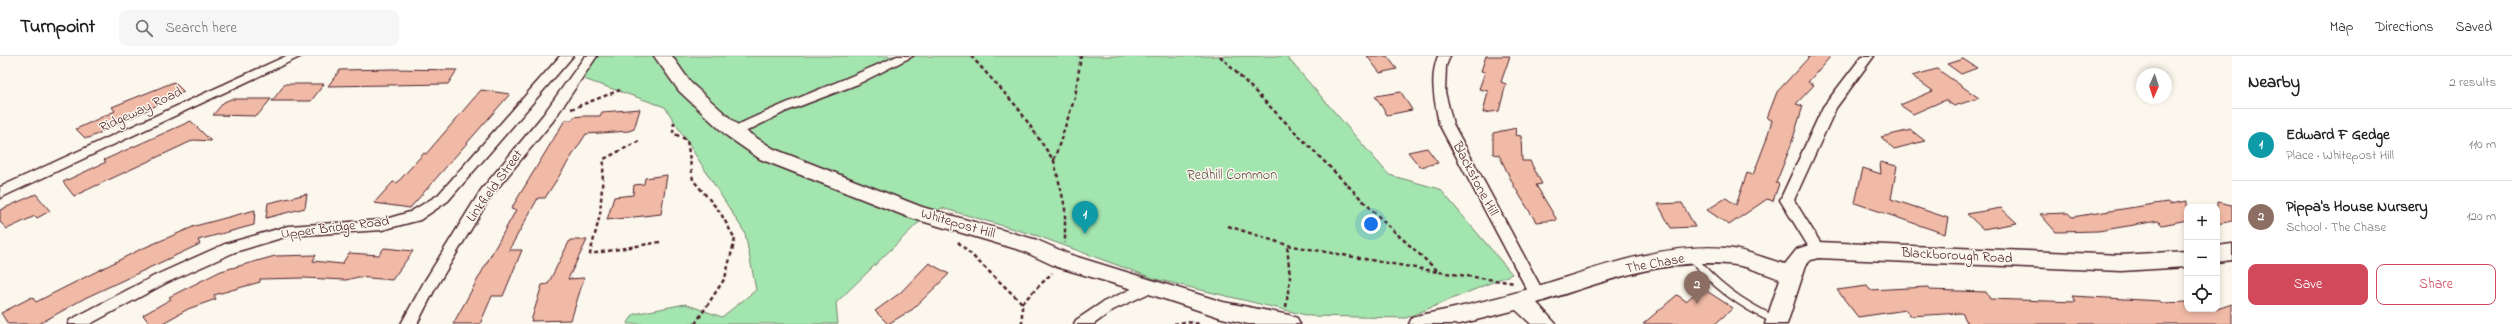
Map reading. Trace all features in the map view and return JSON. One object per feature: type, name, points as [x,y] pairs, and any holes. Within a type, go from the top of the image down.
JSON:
[{"type":"street","name":"Ridgeway Road","points":[[0,193],[296,56]]},
{"type":"street","name":"Upper Bridge Road","points":[[76,324],[161,279],[230,248],[288,231],[382,225],[415,216],[443,198],[566,56]]},
{"type":"street","name":"Linkfield Street","points":[[409,324],[429,286],[486,193],[548,118],[591,56]]},
{"type":"street","name":"Whitepost Hill","points":[[663,56],[685,86],[734,132],[767,154],[862,193],[915,212],[1030,245],[1064,261],[1151,286],[1222,310],[1285,324]]},
{"type":"street","points":[[734,132],[782,108],[854,81],[907,56]]},
{"type":"street","name":"Blackstone Hill","points":[[1444,56],[1440,66],[1438,92],[1446,124],[1529,293]]},
{"type":"street","points":[[1818,250],[1787,200],[1830,107],[1868,56]]},
{"type":"street","name":"Blackborough Road","points":[[1777,322],[1796,262],[1804,254],[1818,250],[2121,263],[2184,259]]},
{"type":"street","points":[[2220,254],[2232,252]]},
{"type":"street","name":"The Chase","points":[[1529,293],[1634,267],[1692,257],[1729,256],[1791,274]]},
{"type":"street","points":[[1082,324],[1108,306],[1151,286]]},
{"type":"street","points":[[1420,324],[1529,293],[1545,324]]},
{"type":"lane","points":[[1692,257],[1706,276],[1726,294],[1752,310],[1777,322]]},
{"type":"path","points":[[971,56],[1018,108],[1054,161],[1075,97],[1081,56]]},
{"type":"path","points":[[1220,56],[1385,223],[1439,272]]},
{"type":"path","points":[[548,118],[620,90]]},
{"type":"path","points":[[674,122],[673,133],[687,140],[693,180],[720,212],[735,239],[725,278],[695,324]]},
{"type":"path","points":[[639,141],[604,159],[600,215],[590,254],[660,242]]},
{"type":"path","points":[[1228,226],[1287,245],[1439,272],[1529,293]]},
{"type":"path","points":[[958,241],[1022,303]]},
{"type":"path","points":[[1285,324],[1290,278],[1287,245]]},
{"type":"path","points":[[1174,324],[1185,322],[1201,324]]},
{"type":"green space","name":"Redhill Common","points":[[594,56],[1286,56],[1389,175],[1440,189],[1512,274],[1406,318],[1310,316],[1155,279],[1038,236],[942,208],[917,224],[836,303],[838,324],[627,324],[634,314],[685,304],[722,317],[756,290],[745,233],[665,107],[578,77]]},
{"type":"building","points":[[1367,56],[1387,56],[1397,69],[1380,73]]},
{"type":"building","points":[[1486,56],[1510,56],[1501,82],[1506,84],[1499,111],[1483,113],[1488,91],[1479,89],[1485,72],[1481,71]]},
{"type":"building","points":[[1810,56],[1831,56],[1808,82],[1814,85],[1796,104],[1803,106],[1790,148],[1776,183],[1779,184],[1773,201],[1767,199],[1729,225],[1707,210],[1726,198],[1736,205],[1747,173],[1753,175],[1766,141],[1772,120],[1767,118],[1777,92]]},
{"type":"building","points":[[1963,59],[1977,68],[1961,74],[1947,64]]},
{"type":"building","points":[[1937,69],[1979,98],[1954,106],[1945,100],[1913,114],[1900,105],[1933,91],[1912,76]]},
{"type":"building","points":[[340,70],[457,70],[448,84],[328,86]]},
{"type":"building","points":[[174,82],[184,92],[89,138],[85,138],[76,129],[115,111],[112,107]]},
{"type":"building","points":[[285,84],[324,84],[311,101],[272,101]]},
{"type":"building","points":[[481,90],[510,94],[410,208],[374,203],[393,182],[397,183],[424,153],[426,154]]},
{"type":"building","points":[[1401,92],[1412,110],[1387,115],[1375,96]]},
{"type":"building","points":[[231,99],[271,99],[257,116],[213,115],[224,102]]},
{"type":"building","points":[[640,109],[634,129],[629,131],[586,134],[545,198],[538,198],[509,250],[522,250],[503,296],[492,296],[480,324],[453,324],[516,210],[511,209],[565,120],[572,120],[574,117],[600,116],[602,112]]},
{"type":"building","points":[[191,121],[211,141],[194,140],[74,196],[63,182],[106,162],[104,160]]},
{"type":"building","points":[[1516,128],[1515,135],[1521,136],[1522,161],[1530,161],[1542,184],[1536,185],[1557,220],[1536,222],[1514,186],[1499,155],[1493,154],[1493,133]]},
{"type":"building","points":[[1911,130],[1925,141],[1894,149],[1881,137]]},
{"type":"building","points":[[1427,148],[1438,163],[1420,167],[1408,152]]},
{"type":"building","points":[[1880,162],[1897,166],[1891,199],[1948,218],[1945,234],[1855,203],[1863,168],[1881,174]]},
{"type":"building","points":[[667,175],[661,214],[607,220],[614,197],[633,195],[634,185],[644,184],[645,178]]},
{"type":"building","points":[[36,194],[50,211],[37,218],[35,216],[7,229],[0,222],[0,210]]},
{"type":"building","points":[[307,194],[305,208],[266,218],[268,203]]},
{"type":"building","points":[[2187,201],[2187,204],[2184,204],[2184,221],[2162,225],[2158,221],[2098,231],[2056,232],[2040,214],[2068,213],[2072,217],[2167,202],[2170,204]]},
{"type":"building","points":[[2217,202],[2232,205],[2232,221],[2220,223],[2220,204],[2217,204]]},
{"type":"building","points":[[1682,203],[1695,227],[1671,228],[1658,204]]},
{"type":"building","points":[[2001,208],[2017,223],[1983,229],[1967,214]]},
{"type":"building","points":[[255,210],[254,225],[198,240],[200,244],[85,298],[39,324],[8,324],[1,313],[32,297],[36,302],[139,250],[195,226]]},
{"type":"building","points":[[570,240],[587,240],[568,279],[584,278],[571,320],[531,321],[542,285],[548,284]]},
{"type":"building","points":[[384,248],[413,251],[392,280],[358,277],[346,280],[304,278],[260,279],[260,282],[214,295],[216,299],[188,309],[161,324],[150,324],[143,315],[171,299],[169,297],[221,271],[275,256],[316,255],[313,261],[342,264],[349,253],[379,255]]},
{"type":"building","points":[[929,263],[949,274],[913,309],[888,324],[875,311],[900,293]]},
{"type":"building","points":[[1867,286],[1870,290],[1928,287],[1929,290],[1986,292],[1990,299],[2076,302],[2072,296],[2160,301],[2162,303],[2184,302],[2184,312],[2220,312],[2220,308],[2232,304],[2232,324],[1968,324],[1962,313],[1910,316],[1906,310],[1858,317],[1837,290]]},
{"type":"building","points":[[1702,288],[1733,308],[1715,324],[1643,324],[1677,295],[1686,301]]},
{"type":"place","name":"Edward F Gedge","points":[[1085,234]]},
{"type":"place","name":"Pippa's House Nursery","points":[[1697,304]]}]
